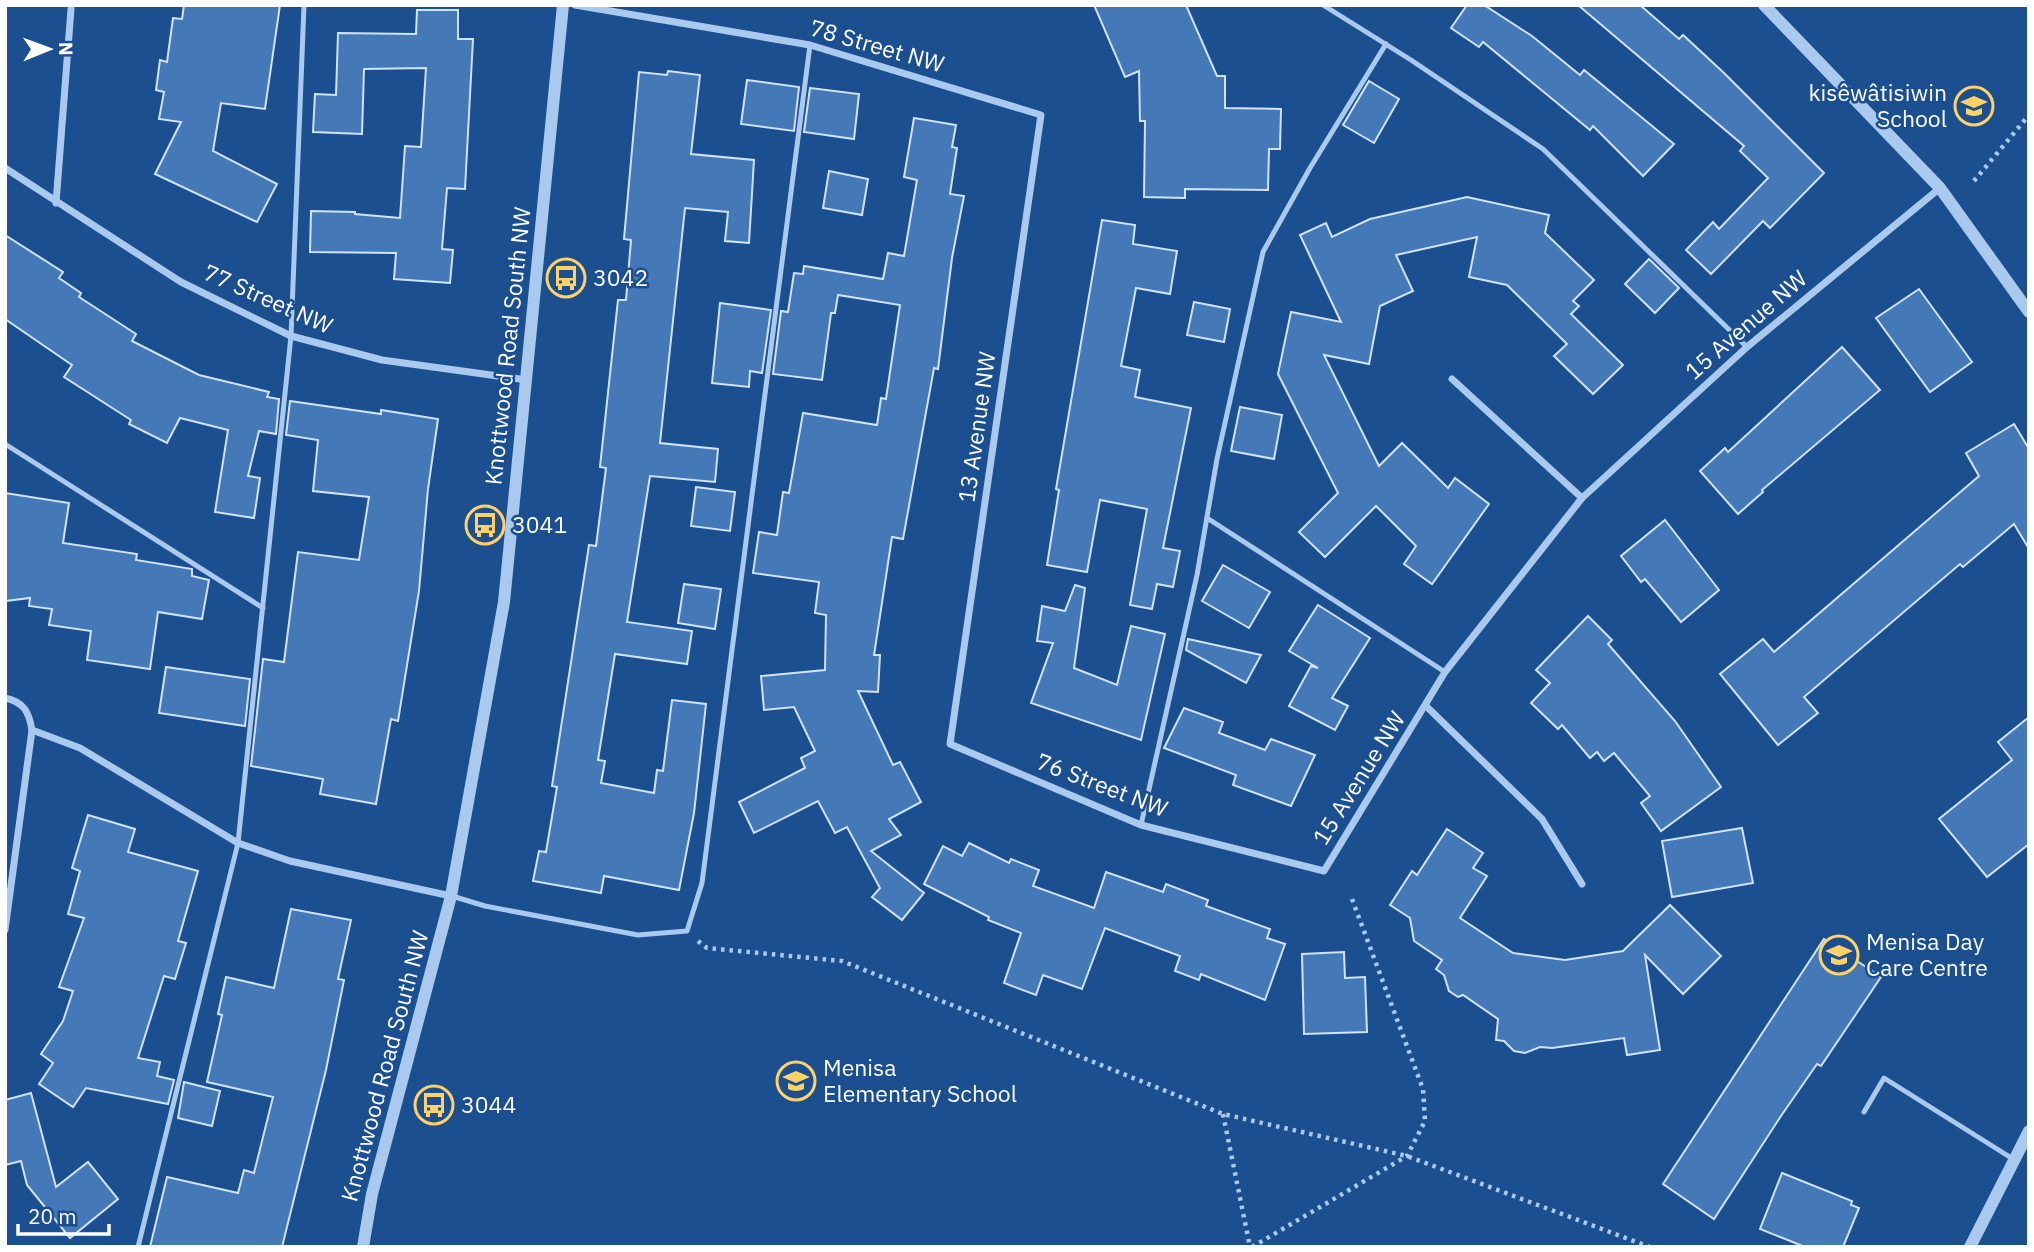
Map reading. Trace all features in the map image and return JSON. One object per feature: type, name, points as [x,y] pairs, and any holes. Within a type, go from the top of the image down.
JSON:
[{"type":"street","name":"Knottwood Road South NW","points":[[363,1247],[372,1194],[451,896],[504,602],[563,5]]},
{"type":"street","name":"78 Street NW","points":[[575,5],[810,46],[1041,115]]},
{"type":"street","points":[[1764,5],[1940,188],[2029,312]]},
{"type":"street","points":[[56,203],[71,9]]},
{"type":"street","name":"13 Avenue NW","points":[[950,744],[1041,115]]},
{"type":"street","name":"77 Street NW","points":[[5,169],[181,282],[291,336],[383,360],[527,380]]},
{"type":"street","name":"15 Avenue NW","points":[[1324,871],[1445,672],[1582,498],[1747,347],[1940,188]]},
{"type":"street","points":[[1452,379],[1582,498]]},
{"type":"street","points":[[5,698],[18,701],[29,713],[32,730],[5,930]]},
{"type":"street","name":"15 Avenue NW","points":[[1426,706],[1542,819],[1582,884]]},
{"type":"street","points":[[32,730],[80,748],[238,843],[289,861],[451,896]]},
{"type":"street","name":"76 Street NW","points":[[950,744],[1141,825],[1324,871]]},
{"type":"street","points":[[1970,1247],[2029,1131]]},
{"type":"lane","points":[[138,1247],[238,843],[291,336],[304,5]]},
{"type":"lane","points":[[1322,5],[1386,44],[1543,149],[1747,347]]},
{"type":"lane","points":[[1141,825],[1263,252],[1310,168],[1386,44]]},
{"type":"lane","points":[[451,896],[485,906],[638,935],[687,931],[704,870],[810,46]]},
{"type":"lane","points":[[5,444],[263,608]]},
{"type":"lane","points":[[1207,518],[1445,672]]},
{"type":"lane","points":[[1864,1112],[1884,1078],[2013,1159]]},
{"type":"path","points":[[1974,181],[2029,115]]},
{"type":"path","points":[[1223,1114],[1251,1247],[1407,1156],[1425,1121],[1423,1089],[1352,899]]},
{"type":"path","points":[[687,931],[708,948],[842,961],[1223,1114],[1407,1156],[1650,1247]]},
{"type":"building","points":[[184,5],[280,5],[265,109],[221,103],[213,151],[277,184],[257,222],[155,174],[181,122],[159,119],[164,92],[156,90],[160,60],[167,62],[173,18],[182,19]]},
{"type":"building","points":[[1094,5],[1186,5],[1217,76],[1225,76],[1225,108],[1281,109],[1280,149],[1269,149],[1268,190],[1185,189],[1185,198],[1144,197],[1145,121],[1140,121],[1139,71],[1125,77]]},
{"type":"building","points":[[1467,5],[1484,5],[1532,36],[1580,75],[1584,70],[1674,144],[1643,176],[1593,126],[1590,130],[1483,42],[1479,47],[1451,28]]},
{"type":"building","points":[[1578,5],[1640,5],[1679,39],[1683,35],[1824,173],[1770,228],[1763,221],[1711,274],[1686,250],[1713,222],[1719,229],[1768,178],[1740,151],[1744,146]]},
{"type":"building","points":[[417,10],[458,10],[458,39],[473,39],[465,189],[447,188],[442,249],[453,250],[450,283],[394,279],[396,253],[310,252],[311,211],[355,212],[400,218],[405,146],[421,147],[426,68],[364,69],[362,134],[313,132],[315,94],[336,95],[338,33],[416,34]]},
{"type":"building","points":[[668,71],[700,75],[691,154],[754,160],[749,243],[725,241],[728,212],[685,208],[660,443],[718,449],[715,482],[650,476],[627,622],[692,631],[687,664],[615,654],[598,760],[605,761],[601,783],[654,793],[657,770],[663,771],[672,700],[706,704],[694,813],[679,890],[604,876],[601,893],[533,881],[539,851],[546,852],[557,787],[552,786],[589,545],[596,546],[606,468],[600,467],[618,300],[626,300],[631,240],[624,239],[639,72],[667,75]]},
{"type":"building","points":[[747,80],[799,87],[794,131],[741,124]]},
{"type":"building","points":[[1369,81],[1399,99],[1374,143],[1343,125]]},
{"type":"building","points":[[810,88],[859,94],[854,139],[804,132]]},
{"type":"building","points":[[914,118],[956,125],[952,147],[957,148],[950,194],[964,196],[952,258],[938,369],[934,368],[903,539],[892,537],[874,655],[880,655],[878,692],[858,691],[893,765],[900,762],[921,802],[889,819],[901,835],[871,851],[924,893],[902,920],[872,897],[880,888],[847,827],[835,833],[818,801],[754,833],[739,802],[805,768],[801,758],[815,751],[794,707],[764,710],[761,676],[825,670],[826,615],[815,613],[819,582],[753,573],[759,532],[777,535],[783,492],[789,493],[803,413],[877,425],[881,398],[886,399],[900,305],[838,295],[835,313],[831,313],[822,380],[773,374],[781,311],[788,312],[794,273],[803,274],[804,266],[883,279],[888,253],[904,256],[917,180],[904,177]]},
{"type":"building","points":[[829,171],[868,179],[862,215],[823,208]]},
{"type":"building","points":[[1467,197],[1549,215],[1545,233],[1594,280],[1573,301],[1579,306],[1571,314],[1623,365],[1593,394],[1554,356],[1567,344],[1507,285],[1469,277],[1477,237],[1396,255],[1413,291],[1380,306],[1369,364],[1324,355],[1379,466],[1402,443],[1448,488],[1455,478],[1489,504],[1432,584],[1404,564],[1416,546],[1376,506],[1325,557],[1299,532],[1338,493],[1278,374],[1291,312],[1341,322],[1300,235],[1326,223],[1332,237],[1370,219]]},
{"type":"building","points":[[1102,220],[1135,225],[1133,244],[1177,251],[1170,294],[1136,288],[1121,366],[1140,370],[1135,397],[1191,408],[1163,548],[1180,551],[1173,587],[1157,584],[1152,609],[1130,605],[1147,509],[1100,500],[1087,572],[1047,565],[1059,490],[1056,489]]},
{"type":"building","points":[[5,235],[63,272],[59,278],[81,293],[79,297],[136,334],[132,341],[199,375],[269,392],[267,397],[279,399],[276,434],[259,431],[248,476],[260,478],[254,518],[215,512],[228,430],[180,418],[167,443],[129,424],[131,420],[64,377],[72,365],[5,319]]},
{"type":"building","points":[[1649,259],[1679,288],[1655,313],[1625,284]]},
{"type":"building","points":[[1919,289],[1972,362],[1930,392],[1876,318]]},
{"type":"building","points":[[1194,302],[1230,309],[1224,342],[1187,335]]},
{"type":"building","points":[[720,303],[771,310],[762,373],[750,371],[749,387],[712,383]]},
{"type":"building","points":[[1842,347],[1880,390],[1762,490],[1763,492],[1738,514],[1700,471],[1725,448],[1728,452]]},
{"type":"building","points":[[290,401],[438,419],[428,489],[419,591],[398,721],[391,719],[376,804],[320,794],[323,779],[251,766],[263,659],[284,662],[298,552],[359,560],[369,497],[313,491],[318,440],[286,435]]},
{"type":"building","points":[[1240,407],[1282,415],[1274,459],[1231,451]]},
{"type":"building","points":[[2014,424],[2029,449],[2029,549],[2014,524],[1963,567],[1960,564],[1804,697],[1818,713],[1778,745],[1720,674],[1763,639],[1774,652],[1979,476],[1966,453]]},
{"type":"building","points":[[696,487],[735,492],[730,531],[691,526]]},
{"type":"building","points":[[5,493],[69,503],[63,543],[137,554],[136,560],[192,569],[192,576],[209,580],[202,619],[158,612],[150,669],[87,660],[91,631],[49,625],[52,609],[29,606],[30,598],[5,601]]},
{"type":"building","points":[[1665,520],[1719,590],[1681,622],[1645,579],[1641,582],[1621,556]]},
{"type":"building","points":[[1223,565],[1270,592],[1249,628],[1202,601]]},
{"type":"building","points":[[684,584],[721,589],[715,629],[678,623]]},
{"type":"building","points":[[1075,585],[1085,588],[1074,668],[1117,685],[1131,626],[1165,634],[1141,740],[1031,703],[1053,643],[1037,641],[1042,606],[1065,611]]},
{"type":"building","points":[[1318,605],[1370,638],[1332,698],[1348,706],[1335,730],[1289,706],[1311,666],[1318,668],[1289,651]]},
{"type":"building","points":[[1588,616],[1612,640],[1608,644],[1675,721],[1721,787],[1661,831],[1641,803],[1650,796],[1614,753],[1604,761],[1597,752],[1590,758],[1562,725],[1558,729],[1531,703],[1550,683],[1536,670]]},
{"type":"building","points":[[1188,639],[1261,655],[1246,683],[1186,650]]},
{"type":"building","points":[[166,667],[250,679],[245,726],[159,713]]},
{"type":"building","points":[[1184,708],[1223,722],[1219,733],[1265,750],[1271,739],[1315,755],[1291,806],[1233,785],[1236,775],[1164,748]]},
{"type":"building","points":[[2029,717],[2029,844],[1987,877],[1939,819],[2012,760],[1998,742]]},
{"type":"building","points":[[88,815],[135,829],[128,852],[198,871],[178,941],[186,943],[175,979],[164,976],[138,1058],[160,1062],[157,1076],[174,1080],[168,1104],[86,1088],[73,1107],[39,1084],[53,1063],[41,1054],[63,1021],[73,991],[59,987],[84,918],[68,914],[80,871],[72,868]]},
{"type":"building","points":[[1742,828],[1753,883],[1672,897],[1662,841]]},
{"type":"building","points":[[1447,829],[1483,853],[1473,868],[1487,876],[1460,918],[1513,953],[1565,960],[1623,951],[1670,905],[1721,956],[1683,994],[1645,955],[1660,1050],[1627,1055],[1624,1038],[1552,1048],[1540,1047],[1525,1053],[1514,1051],[1504,1041],[1496,1040],[1498,1019],[1463,995],[1458,997],[1449,991],[1444,975],[1436,969],[1442,960],[1414,941],[1410,918],[1390,905],[1412,871],[1417,875]]},
{"type":"building","points":[[969,843],[1009,863],[1011,859],[1039,870],[1033,886],[1094,908],[1106,872],[1163,892],[1166,884],[1208,900],[1206,906],[1270,929],[1267,938],[1285,944],[1265,1000],[1201,974],[1199,980],[1175,971],[1180,956],[1105,928],[1082,989],[1043,975],[1036,995],[1004,983],[1021,933],[988,920],[989,917],[924,884],[943,846],[962,856]]},
{"type":"building","points":[[291,909],[351,920],[338,979],[344,980],[326,1070],[282,1247],[150,1247],[167,1177],[238,1193],[244,1170],[254,1173],[273,1097],[207,1082],[222,1015],[218,1014],[226,977],[274,988]]},
{"type":"building","points":[[1824,939],[1881,977],[1821,1066],[1817,1064],[1781,1116],[1714,1219],[1663,1184]]},
{"type":"building","points":[[1344,952],[1345,978],[1365,977],[1367,1032],[1304,1034],[1302,954]]},
{"type":"building","points":[[184,1082],[220,1091],[212,1126],[178,1118]]},
{"type":"building","points":[[31,1093],[56,1187],[88,1162],[118,1199],[70,1238],[27,1185],[21,1161],[5,1165],[5,1100]]},
{"type":"building","points":[[1782,1173],[1852,1201],[1851,1205],[1859,1208],[1843,1247],[1805,1247],[1760,1229]]},
{"type":"place","name":"kisêwâtisiwin School","points":[[1974,106]]},
{"type":"place","name":"3042","points":[[566,278]]},
{"type":"place","name":"3041","points":[[485,525]]},
{"type":"place","name":"Menisa Day Care Centre","points":[[1839,955]]},
{"type":"place","name":"Menisa Elementary School","points":[[796,1081]]},
{"type":"place","name":"3044","points":[[434,1105]]}]
